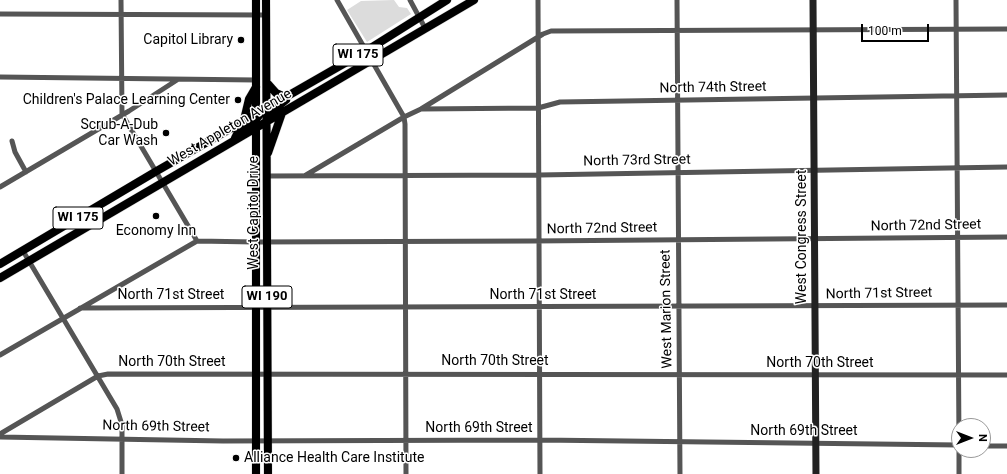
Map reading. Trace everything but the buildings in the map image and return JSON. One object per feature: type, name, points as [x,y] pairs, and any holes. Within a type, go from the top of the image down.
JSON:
[{"type":"main road","points":[[256,0],[256,84],[262,99],[262,117]]},
{"type":"main road","name":"West Capitol Drive","points":[[256,470],[255,148],[268,84],[266,0]]},
{"type":"main road","name":"West Appleton Avenue","points":[[0,278],[236,139],[262,117],[286,101],[288,95],[366,51],[447,0]]},
{"type":"main road","name":"West Appleton Avenue","points":[[0,264],[244,120],[282,113],[474,0]]},
{"type":"main road","points":[[256,43],[262,52],[267,54]]},
{"type":"main road","points":[[244,120],[248,100],[256,84]]},
{"type":"main road","points":[[268,84],[276,93],[288,95]]},
{"type":"main road","points":[[267,154],[273,143],[282,113]]},
{"type":"main road","name":"West Capitol Drive","points":[[262,117],[267,154],[266,242],[268,474]]},
{"type":"main road","points":[[236,139],[247,140],[255,148]]},
{"type":"main road","points":[[255,159],[263,174],[267,176]]},
{"type":"main road","points":[[255,177],[261,181],[267,201]]},
{"type":"main road","points":[[256,470],[260,468],[261,474]]},
{"type":"street","points":[[0,354],[197,241],[122,114],[122,0]]},
{"type":"street","points":[[337,0],[404,117],[406,130],[406,474]]},
{"type":"street","points":[[410,0],[418,18],[425,28]]},
{"type":"street","points":[[538,0],[540,474]]},
{"type":"street","name":"West Marion Street","points":[[677,0],[680,474]]},
{"type":"street","name":"West Congress Street","points":[[813,0],[816,474]]},
{"type":"street","points":[[956,0],[959,418]]},
{"type":"street","points":[[0,14],[266,15]]},
{"type":"street","points":[[306,175],[404,117],[421,109],[545,33],[559,30],[813,31],[1007,29]]},
{"type":"street","points":[[0,77],[177,80],[256,84]]},
{"type":"street","points":[[0,187],[177,80]]},
{"type":"street","name":"North 74th Street","points":[[421,109],[538,108],[560,102],[1007,95]]},
{"type":"street","points":[[12,140],[15,152],[26,172]]},
{"type":"street","name":"North 73rd Street","points":[[267,176],[539,175],[1007,167]]},
{"type":"street","name":"North 72nd Street","points":[[197,241],[406,242],[1007,237]]},
{"type":"street","points":[[24,251],[117,409],[122,424],[122,474]]},
{"type":"street","name":"North 71st Street","points":[[80,308],[816,307],[1007,305]]},
{"type":"street","name":"North 70th Street","points":[[0,434],[98,376],[108,374],[680,373],[1007,375]]},
{"type":"street","name":"North 69th Street","points":[[0,437],[256,440],[540,440],[951,446]]},
{"type":"street","points":[[991,446],[1007,446]]},
{"type":"street","points":[[959,458],[959,474]]},
{"type":"shaded area","points":[[394,0],[399,7],[407,8],[411,14],[367,42],[347,10],[361,1]]},
{"type":"place","name":"Capitol Library","points":[[241,40]]},
{"type":"place","name":"Children's Palace Learning Center","points":[[238,100]]},
{"type":"place","name":"Scrub-A-Dub Car Wash","points":[[166,133]]},
{"type":"place","name":"Economy Inn","points":[[156,216]]},
{"type":"place","name":"Alliance Health Care Institute","points":[[236,458]]}]
